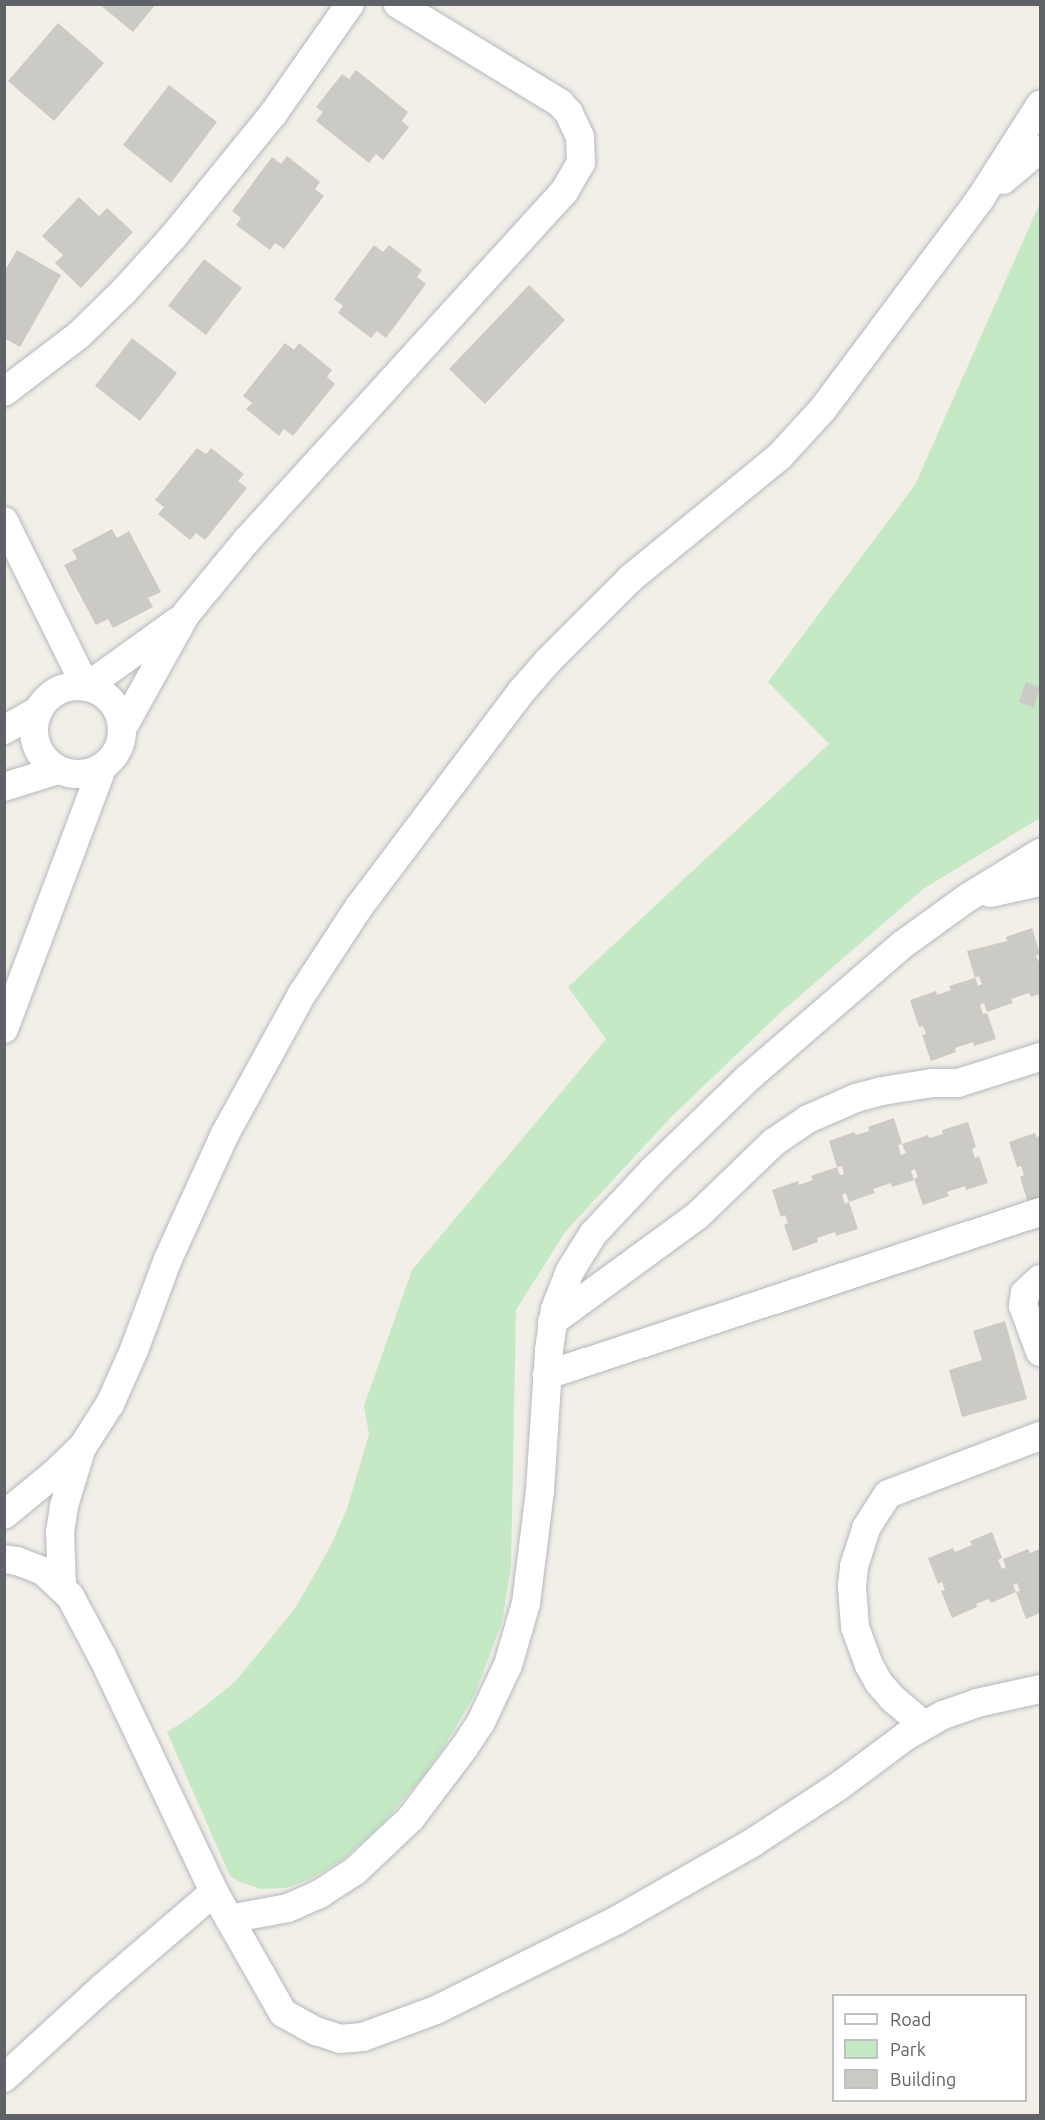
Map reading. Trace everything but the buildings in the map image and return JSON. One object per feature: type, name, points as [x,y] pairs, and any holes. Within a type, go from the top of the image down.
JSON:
[{"type":"street","points":[[7,384],[80,335],[167,244],[273,114],[350,4]]},
{"type":"street","points":[[4,1029],[102,768],[116,751],[122,729],[186,614],[248,540],[564,192],[581,163],[582,150],[578,130],[560,103],[398,4]]},
{"type":"street","points":[[62,1586],[60,1533],[64,1506],[83,1446],[123,1377],[168,1260],[225,1134],[302,994],[359,908],[521,692],[548,661],[631,579],[750,483],[806,429],[872,347],[980,199],[1041,105]]},
{"type":"street","points":[[980,199],[1041,149]]},
{"type":"street","points":[[4,521],[86,687]]},
{"type":"street","points":[[86,687],[186,614]]},
{"type":"street","points":[[102,768],[88,773],[73,774],[58,770],[47,762],[34,737],[39,710],[47,698],[59,690],[86,687],[99,692],[111,701],[119,714],[122,729]]},
{"type":"street","points":[[4,730],[39,710]]},
{"type":"street","points":[[4,787],[58,770]]},
{"type":"street","points":[[229,1919],[288,1908],[321,1893],[355,1871],[411,1818],[481,1722],[508,1665],[526,1604],[540,1491],[552,1322],[562,1290],[580,1252],[653,1170],[798,1034],[902,945],[967,898],[1041,853]]},
{"type":"street","points":[[967,898],[1041,882]]},
{"type":"street","points":[[552,1322],[697,1216],[774,1142],[808,1119],[856,1098],[882,1091],[933,1083],[958,1083],[1041,1057]]},
{"type":"street","points":[[547,1375],[1041,1212]]},
{"type":"street","points":[[1041,1279],[1029,1287],[1023,1306],[1041,1352]]},
{"type":"street","points":[[924,1725],[908,1713],[879,1683],[861,1647],[855,1627],[852,1596],[854,1566],[866,1528],[888,1494],[1041,1436]]},
{"type":"street","points":[[4,1515],[54,1474],[83,1446]]},
{"type":"street","points":[[4,1559],[32,1565],[62,1586],[103,1658],[214,1892],[283,2013],[328,2036],[340,2039],[363,2037],[456,2000],[687,1882],[796,1815],[924,1725],[977,1703],[1041,1689]]},
{"type":"street","points":[[4,2079],[100,1989],[214,1892]]},
{"type":"green space","points":[[1040,203],[1040,818],[923,889],[781,1012],[671,1117],[565,1232],[516,1310],[511,1565],[502,1622],[475,1694],[423,1777],[380,1826],[342,1860],[310,1879],[286,1888],[261,1889],[240,1882],[230,1876],[167,1732],[191,1717],[235,1682],[296,1607],[331,1545],[347,1509],[369,1434],[364,1406],[412,1270],[606,1039],[568,987],[829,744],[768,682],[915,485]]}]
